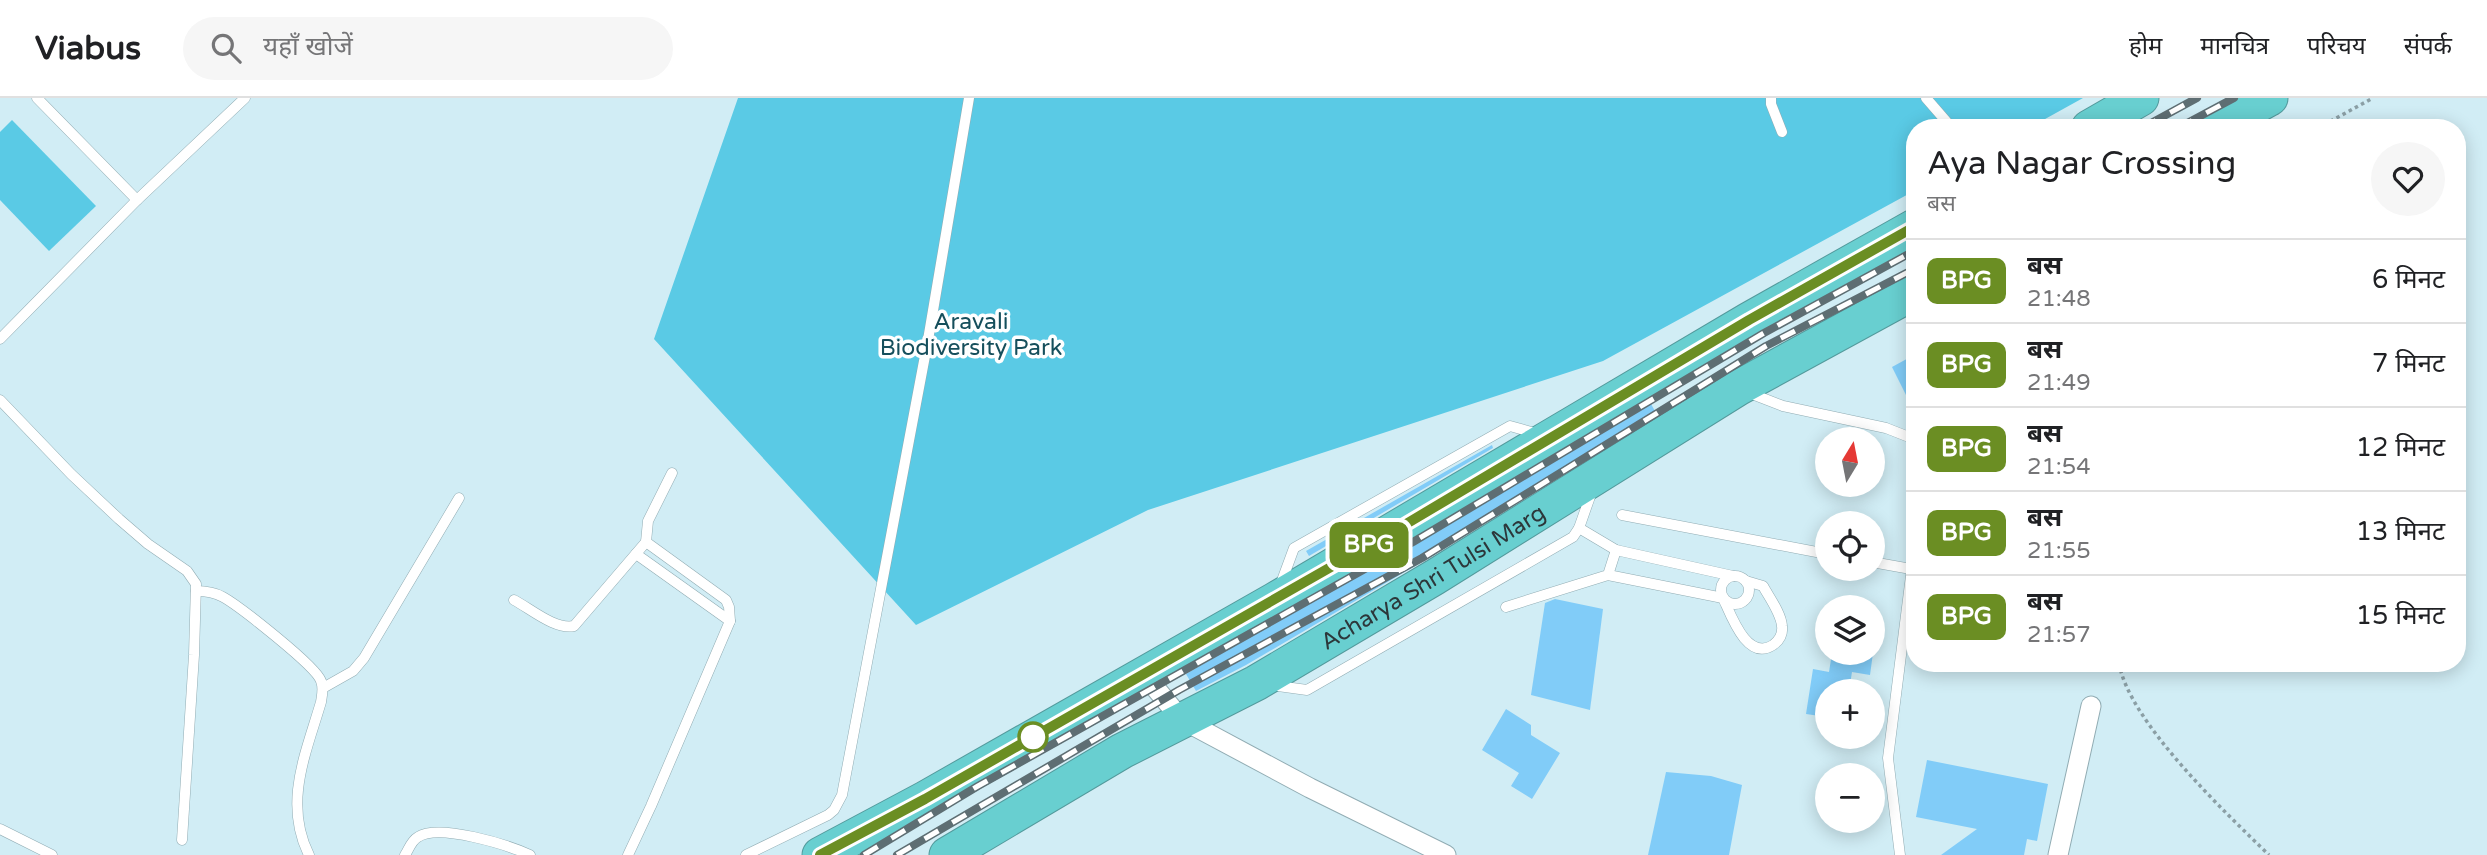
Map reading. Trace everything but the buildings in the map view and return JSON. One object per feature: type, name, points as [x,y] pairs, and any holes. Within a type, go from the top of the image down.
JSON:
[{"type":"highway","points":[[2105,119],[2141,98]]},
{"type":"highway","points":[[2232,119],[2270,98]]},
{"type":"highway","points":[[820,855],[925,799],[1275,600],[1749,320],[1906,232]]},
{"type":"highway","name":"Acharya Shri Tulsi Marg","points":[[947,855],[1122,751],[1256,683],[1435,577],[1738,388],[1906,296]]},
{"type":"street","points":[[1143,674],[1181,719],[1310,788],[1446,855]]},
{"type":"street","points":[[2058,855],[2091,706]]},
{"type":"lane","points":[[37,98],[137,200]]},
{"type":"lane","points":[[0,339],[137,200],[245,98]]},
{"type":"lane","points":[[746,855],[828,815],[842,795],[926,353],[970,98]]},
{"type":"lane","points":[[1771,98],[1782,132]]},
{"type":"lane","points":[[1926,98],[1944,119]]},
{"type":"lane","points":[[1738,388],[1783,406],[1886,428],[1906,436]]},
{"type":"lane","points":[[0,400],[71,474],[148,544],[187,572],[196,584],[182,840]]},
{"type":"lane","points":[[514,600],[559,625],[568,628],[575,626],[646,542],[648,521],[672,472]]},
{"type":"lane","points":[[1256,683],[1307,690],[1573,537],[1579,528],[1597,477]]},
{"type":"lane","points":[[323,688],[353,671],[364,658],[459,498]]},
{"type":"lane","points":[[1622,515],[1815,552]]},
{"type":"lane","points":[[1579,528],[1616,550],[1733,576],[1763,586],[1783,623],[1779,640],[1770,648],[1749,644],[1739,632],[1723,598],[1722,584],[1733,576]]},
{"type":"lane","points":[[628,855],[730,621],[730,607],[726,600],[646,542]]},
{"type":"lane","points":[[1608,575],[1616,550]]},
{"type":"lane","points":[[636,554],[730,621]]},
{"type":"lane","points":[[1885,564],[1906,568]]},
{"type":"lane","points":[[1506,607],[1608,575],[1723,598],[1735,604],[1744,601],[1749,589],[1746,581]]},
{"type":"lane","points":[[196,591],[225,598],[305,661],[317,673],[323,688],[298,783],[298,823],[308,852],[296,855]]},
{"type":"lane","points":[[1899,855],[1888,758],[1906,610]]},
{"type":"lane","points":[[0,829],[52,855]]},
{"type":"lane","points":[[405,855],[413,841],[427,833],[464,836],[530,855]]},
{"type":"path","points":[[2334,119],[2373,98]]},
{"type":"path","points":[[2122,672],[2126,687],[2139,709],[2173,757],[2269,855]]},
{"type":"green space","name":"Aravali Biodiversity Park","points":[[738,98],[2083,98],[2045,119],[1906,119],[1906,195],[1603,361],[1148,510],[916,625],[654,339]]},
{"type":"green space","points":[[12,120],[96,206],[49,251],[0,200],[0,132]]},
{"type":"railway","points":[[2158,119],[2197,98]]},
{"type":"railway","points":[[2195,119],[2234,98]]},
{"type":"railway","points":[[864,855],[978,786],[1413,542],[1764,333],[1906,255]]},
{"type":"railway","points":[[897,855],[1179,690],[1422,558],[1766,346],[1906,273]]},
{"type":"bus line","name":"BPG","points":[[820,855],[925,799],[1275,600],[1749,320],[1906,232]]}]
